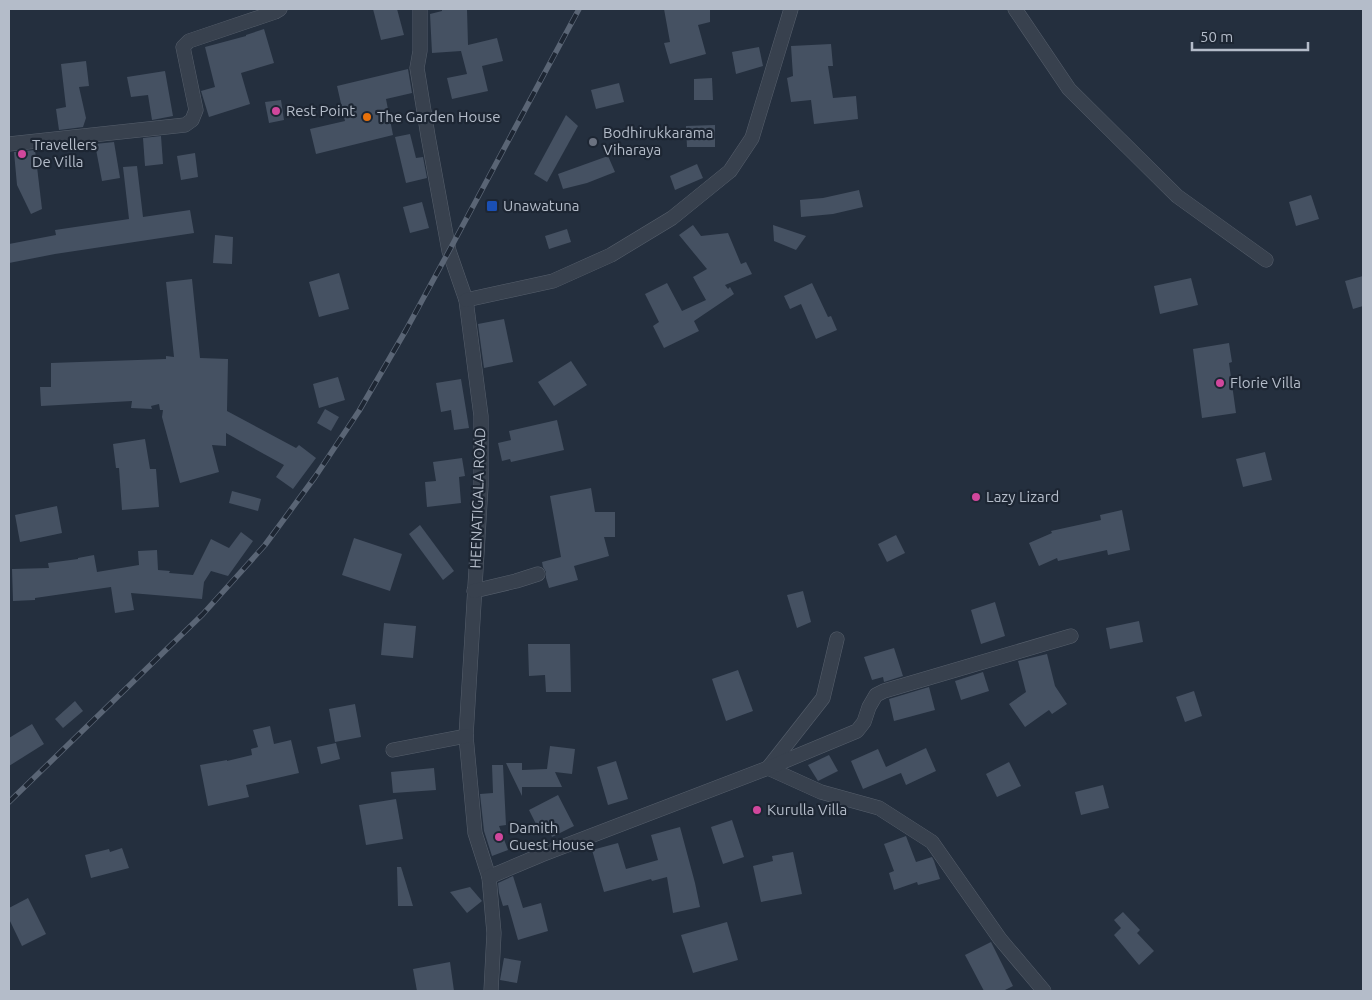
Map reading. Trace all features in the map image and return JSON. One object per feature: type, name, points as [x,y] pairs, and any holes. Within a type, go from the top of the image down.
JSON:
[{"type":"street","points":[[9,144],[185,125],[192,120],[196,110],[183,48],[189,41],[280,9]]},
{"type":"street","name":"HEENATIGALA ROAD","points":[[420,9],[418,68],[428,136],[449,251],[466,300],[481,416],[482,486],[466,736],[476,833],[489,877],[494,933],[491,991]]},
{"type":"street","points":[[466,300],[553,281],[610,255],[672,218],[730,171],[752,138],[791,9]]},
{"type":"street","points":[[1015,9],[1069,89],[1177,196],[1266,260]]},
{"type":"street","points":[[474,590],[538,574]]},
{"type":"street","points":[[489,877],[541,855],[768,768],[856,731],[864,722],[869,706],[876,695],[884,691],[1071,636]]},
{"type":"street","points":[[768,768],[823,698],[836,639]]},
{"type":"street","points":[[392,750],[466,736]]},
{"type":"street","points":[[768,768],[821,792],[880,808],[932,842],[1000,939],[1044,991]]},
{"type":"building","points":[[373,9],[397,9],[404,35],[381,40]]},
{"type":"building","points":[[442,9],[467,9],[468,45],[497,38],[503,61],[482,66],[488,91],[452,99],[447,78],[467,74],[461,51],[432,53],[430,14],[442,11]]},
{"type":"building","points":[[664,9],[710,9],[710,22],[698,25],[706,54],[670,64],[664,43],[670,42]]},
{"type":"building","points":[[264,29],[274,63],[241,73],[250,104],[209,117],[201,91],[215,87],[205,47]]},
{"type":"building","points":[[831,44],[833,66],[828,66],[833,98],[856,96],[858,119],[814,124],[811,100],[791,102],[787,78],[793,76],[791,46]]},
{"type":"building","points":[[759,47],[763,66],[736,74],[732,52]]},
{"type":"building","points":[[86,61],[89,86],[79,87],[86,118],[83,127],[59,130],[56,109],[66,107],[61,64]]},
{"type":"building","name":"The Garden House","points":[[408,69],[412,93],[386,99],[393,135],[316,154],[310,129],[345,121],[337,86]]},
{"type":"building","points":[[165,71],[173,116],[152,120],[148,95],[131,97],[127,77]]},
{"type":"building","points":[[712,78],[713,100],[694,100],[694,79]]},
{"type":"building","points":[[619,83],[624,102],[596,109],[591,90]]},
{"type":"building","points":[[281,100],[284,120],[269,123],[265,102]]},
{"type":"building","points":[[566,115],[578,126],[547,182],[534,174]]},
{"type":"building","points":[[715,125],[715,147],[687,147],[686,126]]},
{"type":"building","points":[[410,134],[416,158],[423,157],[427,178],[406,183],[395,137]]},
{"type":"building","points":[[161,136],[163,164],[145,166],[143,138]]},
{"type":"building","points":[[114,142],[120,178],[102,181],[95,144]]},
{"type":"building","points":[[35,150],[42,209],[31,214],[17,185],[14,152]]},
{"type":"building","points":[[195,153],[198,177],[181,180],[177,156]]},
{"type":"building","points":[[608,156],[615,172],[587,183],[563,189],[558,174]]},
{"type":"building","points":[[697,164],[703,178],[675,190],[670,176]]},
{"type":"building","points":[[137,166],[143,217],[190,210],[194,233],[55,254],[9,263],[9,244],[56,235],[55,230],[129,219],[123,167]]},
{"type":"building","points":[[859,190],[863,207],[833,214],[801,217],[800,200],[823,198]]},
{"type":"building","points":[[1311,195],[1319,219],[1296,226],[1289,202]]},
{"type":"building","points":[[422,202],[429,228],[410,233],[403,207]]},
{"type":"building","points":[[693,225],[701,236],[728,233],[741,264],[746,262],[752,274],[725,285],[728,289],[730,287],[734,294],[694,321],[699,331],[664,348],[653,326],[659,322],[645,294],[667,283],[682,311],[706,300],[693,277],[707,269],[679,235]]},
{"type":"building","points":[[773,225],[806,236],[796,250],[774,241]]},
{"type":"building","points":[[567,229],[571,242],[549,249],[545,236]]},
{"type":"building","points":[[215,235],[233,237],[232,264],[213,263]]},
{"type":"building","points":[[339,273],[349,309],[319,317],[309,282]]},
{"type":"building","points":[[1363,276],[1363,306],[1353,309],[1345,281]]},
{"type":"building","points":[[1191,278],[1198,305],[1160,314],[1154,286]]},
{"type":"building","points":[[192,279],[200,358],[228,359],[227,411],[296,448],[299,445],[316,458],[293,489],[276,477],[284,465],[226,433],[226,446],[212,445],[219,472],[180,483],[162,417],[163,410],[160,410],[159,404],[151,406],[152,409],[131,408],[132,401],[41,406],[40,387],[51,387],[51,363],[166,359],[166,356],[174,357],[166,282]]},
{"type":"building","points":[[812,283],[828,317],[831,316],[837,330],[816,339],[801,304],[790,309],[784,296]]},
{"type":"building","points":[[504,319],[513,362],[484,368],[478,324]]},
{"type":"building","points":[[1229,343],[1232,362],[1229,363],[1236,413],[1202,418],[1193,349]]},
{"type":"building","points":[[571,361],[587,385],[554,406],[538,382]]},
{"type":"building","points":[[338,377],[345,400],[319,408],[313,384]]},
{"type":"building","points":[[461,379],[469,428],[454,430],[451,410],[441,412],[436,383]]},
{"type":"building","points":[[325,409],[339,417],[331,431],[317,423]]},
{"type":"building","points":[[557,420],[564,450],[511,462],[510,459],[502,461],[498,443],[511,440],[509,431]]},
{"type":"building","points":[[145,439],[150,469],[156,469],[159,507],[122,510],[119,468],[116,468],[113,444]]},
{"type":"building","points":[[1265,452],[1272,480],[1243,487],[1236,459]]},
{"type":"building","points":[[462,458],[465,476],[459,477],[461,503],[427,507],[425,482],[436,481],[433,462]]},
{"type":"building","points":[[591,488],[595,512],[615,512],[615,537],[604,537],[609,556],[574,566],[578,580],[549,588],[542,562],[561,557],[550,496]]},
{"type":"building","points":[[232,491],[261,499],[258,511],[229,503]]},
{"type":"building","points":[[57,506],[62,533],[20,542],[15,515]]},
{"type":"building","points":[[1122,510],[1130,550],[1108,555],[1107,550],[1058,561],[1057,558],[1039,566],[1029,543],[1052,533],[1051,531],[1101,520],[1100,515]]},
{"type":"building","points":[[420,525],[454,571],[443,580],[409,534]]},
{"type":"building","points":[[241,532],[253,541],[228,576],[211,571],[204,582],[202,599],[131,593],[134,610],[115,613],[111,587],[35,598],[35,600],[13,601],[12,569],[49,568],[48,563],[94,555],[97,572],[139,565],[138,551],[157,550],[158,570],[193,575],[211,539],[229,548]]},
{"type":"building","points":[[896,535],[905,553],[887,562],[878,544]]},
{"type":"building","points":[[354,538],[402,554],[390,591],[342,575]]},
{"type":"building","points":[[803,591],[811,622],[797,628],[787,595]]},
{"type":"building","points":[[995,602],[1005,636],[981,644],[971,610]]},
{"type":"building","points":[[1139,621],[1143,642],[1110,649],[1106,628]]},
{"type":"building","points":[[384,623],[416,626],[413,658],[381,655]]},
{"type":"building","points":[[528,644],[570,644],[571,692],[546,692],[545,675],[529,676]]},
{"type":"building","points":[[894,648],[903,676],[884,682],[883,677],[872,680],[864,657]]},
{"type":"building","points":[[1047,654],[1055,686],[1067,704],[1052,714],[1049,710],[1025,727],[1009,704],[1026,692],[1018,661]]},
{"type":"building","points":[[738,670],[753,711],[726,721],[712,679]]},
{"type":"building","points":[[983,672],[989,691],[961,700],[955,681]]},
{"type":"building","points":[[929,687],[935,710],[894,721],[889,699]]},
{"type":"building","points":[[1194,691],[1202,716],[1185,722],[1176,697]]},
{"type":"building","points":[[75,701],[83,711],[63,728],[55,719]]},
{"type":"building","points":[[355,704],[361,737],[335,742],[329,709]]},
{"type":"building","points":[[32,724],[44,744],[9,766],[9,738]]},
{"type":"building","points":[[270,726],[274,744],[291,740],[299,773],[246,785],[249,797],[208,806],[200,765],[252,755],[251,749],[258,747],[253,730]]},
{"type":"building","points":[[336,743],[340,759],[321,764],[317,747]]},
{"type":"building","points":[[550,746],[575,749],[572,774],[555,772],[562,787],[522,787],[522,796],[506,763],[522,763],[522,770],[547,769]]},
{"type":"building","points":[[926,748],[936,771],[906,785],[901,773],[863,789],[851,761],[878,749],[886,767]]},
{"type":"building","points":[[829,755],[838,771],[818,781],[808,765]]},
{"type":"building","points":[[616,761],[628,799],[608,805],[597,767]]},
{"type":"building","points":[[1009,762],[1021,786],[997,797],[986,774]]},
{"type":"building","points":[[492,765],[503,765],[506,825],[499,826],[508,850],[492,856],[484,831],[480,794],[493,793]]},
{"type":"building","points":[[434,768],[436,790],[393,793],[391,772]]},
{"type":"building","points":[[1103,785],[1109,808],[1081,815],[1075,792]]},
{"type":"building","points":[[558,795],[574,826],[552,837],[548,828],[540,832],[529,810]]},
{"type":"building","points":[[396,799],[403,839],[366,845],[359,805]]},
{"type":"building","points":[[732,820],[744,857],[723,864],[711,827]]},
{"type":"building","points":[[680,827],[700,907],[673,913],[667,877],[652,881],[651,879],[604,892],[592,850],[618,843],[626,869],[658,860],[651,835]]},
{"type":"building","points":[[906,836],[916,862],[932,857],[940,879],[918,885],[917,882],[894,890],[889,873],[894,871],[884,844]]},
{"type":"building","points":[[122,848],[129,868],[91,878],[85,855],[109,849],[110,852]]},
{"type":"building","points":[[793,852],[802,894],[761,902],[753,866],[773,861],[772,856]]},
{"type":"building","points":[[397,867],[401,867],[413,906],[398,906]]},
{"type":"building","points":[[513,876],[523,908],[541,903],[548,931],[518,940],[508,905],[503,906],[498,883]]},
{"type":"building","points":[[470,887],[482,901],[467,913],[450,892]]},
{"type":"building","points":[[28,898],[46,934],[22,946],[9,919],[9,908]]},
{"type":"building","points":[[1123,912],[1140,930],[1137,933],[1154,951],[1139,965],[1114,935],[1121,928],[1114,920]]},
{"type":"building","points":[[727,922],[738,960],[693,973],[681,935]]},
{"type":"building","points":[[991,942],[1013,986],[1003,991],[984,991],[965,955]]},
{"type":"building","points":[[504,958],[521,961],[517,983],[500,980]]},
{"type":"building","points":[[450,962],[454,991],[417,991],[413,969]]},
{"type":"railway","points":[[9,802],[203,614],[265,545],[315,477],[359,411],[406,330],[579,9]]},
{"type":"place","name":"Rest Point","points":[[276,111]]},
{"type":"place","name":"The Garden House","points":[[367,117]]},
{"type":"place","name":"Bodhirukkarama Viharaya","points":[[593,142]]},
{"type":"place","name":"Travellers De Villa","points":[[22,154]]},
{"type":"place","name":"Unawatuna","points":[[492,206]]},
{"type":"place","name":"Florie Villa","points":[[1220,383]]},
{"type":"place","name":"Lazy Lizard","points":[[976,497]]},
{"type":"place","name":"Kurulla Villa","points":[[757,810]]},
{"type":"place","name":"Damith Guest House","points":[[499,837]]}]
